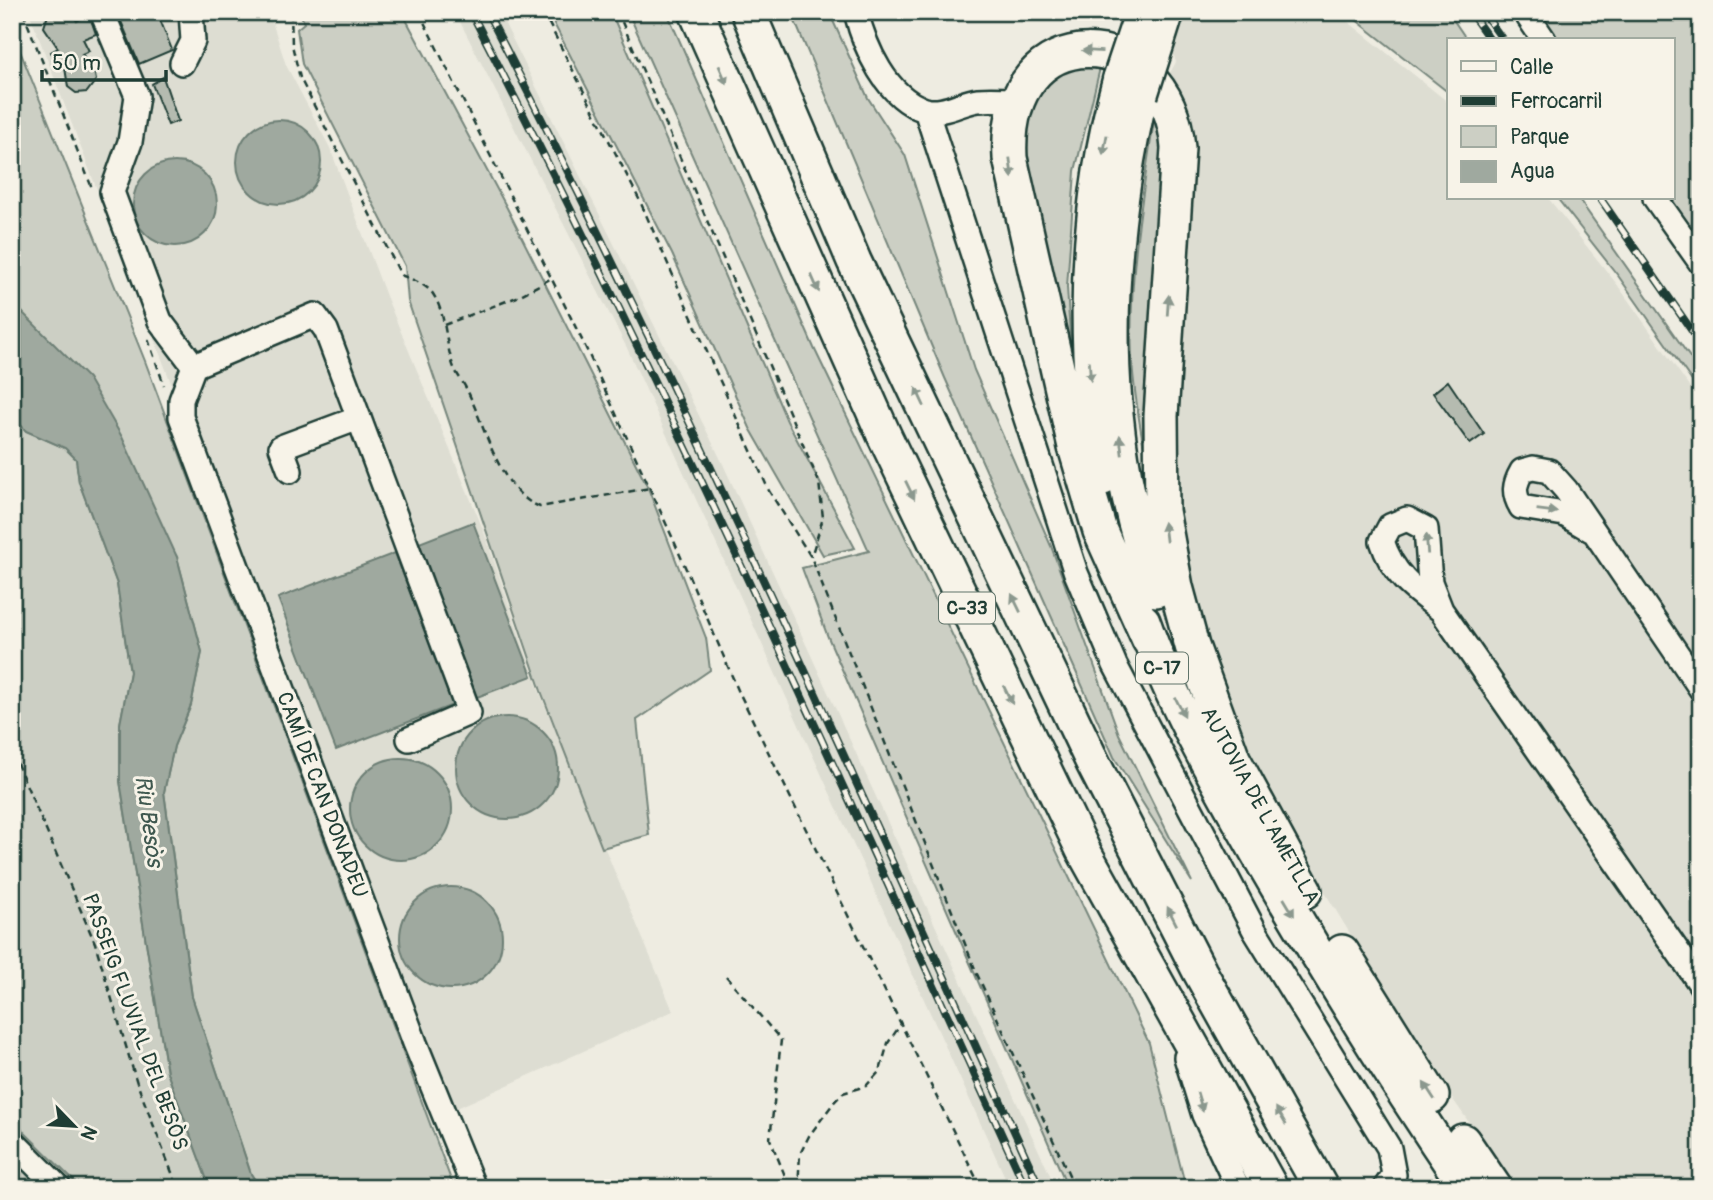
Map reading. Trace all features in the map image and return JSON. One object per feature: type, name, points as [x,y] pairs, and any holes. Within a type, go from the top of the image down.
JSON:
[{"type":"highway","name":"C-33","points":[[696,12],[890,447],[1083,850],[1270,1188]]},
{"type":"highway","name":"C-33","points":[[748,12],[854,261],[1081,740],[1200,972],[1321,1188]]},
{"type":"highway","name":"C-17","points":[[1130,86],[1142,12]]},
{"type":"highway","name":"C-17","points":[[1167,12],[1130,86],[1097,183],[1090,244],[1089,368],[1105,492],[1120,552],[1149,640],[1203,755],[1357,1022],[1467,1188]]},
{"type":"highway","points":[[1149,640],[1100,531],[1075,447],[1012,178],[1009,135],[1016,100],[1037,70],[1049,61],[1060,55],[1088,50],[1118,56],[1141,71],[1161,91],[1173,114],[1178,148],[1161,416],[1162,511],[1168,554],[1186,622],[1234,761]]},
{"type":"highway","name":"AUTOVIA DE L'AMETLLA","points":[[1130,86],[1113,275],[1111,337],[1123,457],[1135,518],[1160,599],[1196,688],[1341,951],[1495,1188]]},
{"type":"street","points":[[102,12],[137,96],[130,142],[112,192],[160,321],[194,366],[315,315],[326,330],[469,713],[410,739]]},
{"type":"street","points":[[182,63],[193,41],[191,12]]},
{"type":"street","points":[[856,12],[861,32],[888,82],[926,110],[1076,573],[1115,665],[1255,931],[1389,1148],[1394,1175],[1385,1188]]},
{"type":"street","points":[[1525,12],[1543,38]]},
{"type":"street","points":[[926,110],[943,110],[975,100],[1016,100]]},
{"type":"street","points":[[1656,200],[1701,263]]},
{"type":"street","name":"CAMÍ DE CAN DONADEU","points":[[194,366],[181,400],[181,417],[185,430],[415,1043],[474,1188]]},
{"type":"street","points":[[290,471],[281,447],[359,418]]},
{"type":"street","points":[[1591,530],[1701,689]]},
{"type":"street","points":[[1441,610],[1701,985]]},
{"type":"street","name":"C-33","points":[[1173,1014],[1204,1115],[1238,1188]]},
{"type":"street","points":[[12,1141],[59,1188]]},
{"type":"path","points":[[291,12],[292,45],[300,78],[401,275],[426,286],[434,296],[455,371],[468,391],[481,428],[502,468],[529,503],[540,507],[615,491],[650,488]]},
{"type":"path","points":[[419,12],[552,278],[650,488],[738,690],[981,1188]]},
{"type":"path","points":[[542,12],[639,199],[769,491],[811,558],[977,974],[1075,1188]]},
{"type":"path","points":[[622,22],[819,482],[823,518],[811,558]]},
{"type":"path","points":[[444,324],[517,297],[552,278]]},
{"type":"path","name":"PASSEIG FLUVIAL DEL BESÒS","points":[[12,752],[95,943],[137,1083],[178,1188]]},
{"type":"path","points":[[726,976],[781,1040],[770,1139],[790,1188]]},
{"type":"path","points":[[798,1188],[800,1154],[809,1136],[835,1101],[844,1093],[866,1086],[880,1071],[888,1043],[901,1024]]},
{"type":"shaded area","points":[[29,12],[269,12],[286,65],[330,148],[386,296],[483,529],[539,691],[673,1011],[450,1111]]},
{"type":"shaded area","points":[[455,12],[499,12],[722,462],[1056,1188],[1010,1188],[627,348]]},
{"type":"shaded area","points":[[1159,12],[1336,12],[1447,101],[1447,200],[1550,200],[1616,283],[1701,403],[1701,1188],[1515,1188],[1440,1081],[1318,881],[1222,695],[1176,526],[1172,446],[1190,131],[1169,75],[1176,62]]},
{"type":"green space","points":[[300,12],[402,12],[507,208],[648,488],[706,638],[710,670],[637,720],[649,835],[602,848],[541,691],[408,301],[405,266],[302,64],[297,29],[304,23]]},
{"type":"green space","points":[[548,12],[611,12],[787,421],[855,548],[823,555],[750,428],[672,254]]},
{"type":"green space","points":[[628,12],[667,12],[814,348],[1149,1043],[1186,1188],[1068,1188],[828,637],[802,568],[869,551]]},
{"type":"green space","points":[[791,12],[829,12],[868,98],[905,155],[974,370],[1051,546],[1119,734],[1192,882],[1114,757],[945,378]]},
{"type":"green space","points":[[1346,12],[1448,12],[1466,38],[1447,38],[1447,91]]},
{"type":"green space","points":[[1533,12],[1701,12],[1701,250],[1665,200],[1674,200],[1674,38],[1552,38]]},
{"type":"green space","points":[[12,31],[145,361],[454,1188],[260,1188],[251,1174],[192,997],[164,792],[174,746],[191,705],[202,652],[177,557],[12,302]]},
{"type":"green space","points":[[1065,66],[1100,68],[1075,171],[1067,287],[1074,400],[1024,151],[1026,123],[1033,103]]},
{"type":"green space","points":[[1156,108],[1163,149],[1151,492],[1135,392],[1131,327],[1138,233]]},
{"type":"green space","points":[[1559,200],[1579,200],[1701,373],[1701,394],[1619,277]]},
{"type":"green space","points":[[12,415],[26,431],[65,448],[76,459],[79,482],[117,584],[130,672],[120,724],[120,781],[167,1072],[210,1188],[81,1188],[12,1120]]},
{"type":"green space","points":[[12,1159],[40,1185],[42,1188],[12,1188]]},
{"type":"water","points":[[279,120],[295,123],[309,132],[318,146],[321,162],[318,178],[309,192],[295,201],[279,204],[263,201],[249,192],[240,178],[237,162],[240,146],[249,132],[263,123]]},
{"type":"water","points":[[175,162],[191,165],[205,174],[214,188],[217,204],[214,220],[205,234],[191,243],[175,246],[159,243],[145,234],[136,220],[133,204],[136,188],[145,174],[159,165]]},
{"type":"water","name":"Riu Besòs","points":[[12,302],[88,378],[122,437],[177,557],[202,652],[191,705],[174,746],[164,792],[192,997],[251,1174],[260,1188],[210,1188],[167,1072],[120,781],[120,724],[130,672],[117,584],[79,482],[76,459],[65,448],[26,431],[12,415]]},
{"type":"water","points":[[473,522],[532,676],[472,699],[414,545]]},
{"type":"water","points":[[395,553],[453,705],[336,750],[278,598]]},
{"type":"water","points":[[507,717],[527,720],[550,739],[555,748],[558,768],[555,788],[536,811],[527,816],[507,819],[487,816],[464,797],[459,788],[456,768],[459,748],[478,725],[487,720]]},
{"type":"water","points":[[401,758],[421,761],[444,780],[449,789],[452,809],[449,829],[430,852],[421,857],[401,860],[381,857],[358,838],[353,829],[350,809],[353,789],[372,766],[381,761]]},
{"type":"water","points":[[451,887],[471,890],[494,909],[499,918],[502,938],[499,958],[480,981],[471,986],[451,989],[431,986],[408,967],[403,958],[400,938],[403,918],[422,895],[431,890]]},
{"type":"building","points":[[49,12],[70,12],[77,21],[89,14],[96,34],[83,39],[89,51],[82,54],[94,70],[96,80],[87,92],[76,93],[68,87],[64,61],[57,64],[51,52],[58,48],[44,27]]},
{"type":"building","points":[[117,12],[157,12],[172,50],[139,64]]},
{"type":"building","points":[[163,77],[178,121],[168,125],[152,84]]},
{"type":"building","points":[[1448,381],[1484,434],[1470,444],[1433,393]]},
{"type":"railway","points":[[471,12],[687,449],[1026,1188]]},
{"type":"railway","points":[[487,12],[561,157],[702,449],[1040,1188]]},
{"type":"railway","points":[[1470,12],[1489,38]]},
{"type":"railway","points":[[1483,12],[1502,38]]},
{"type":"railway","points":[[1601,200],[1701,344]]}]
